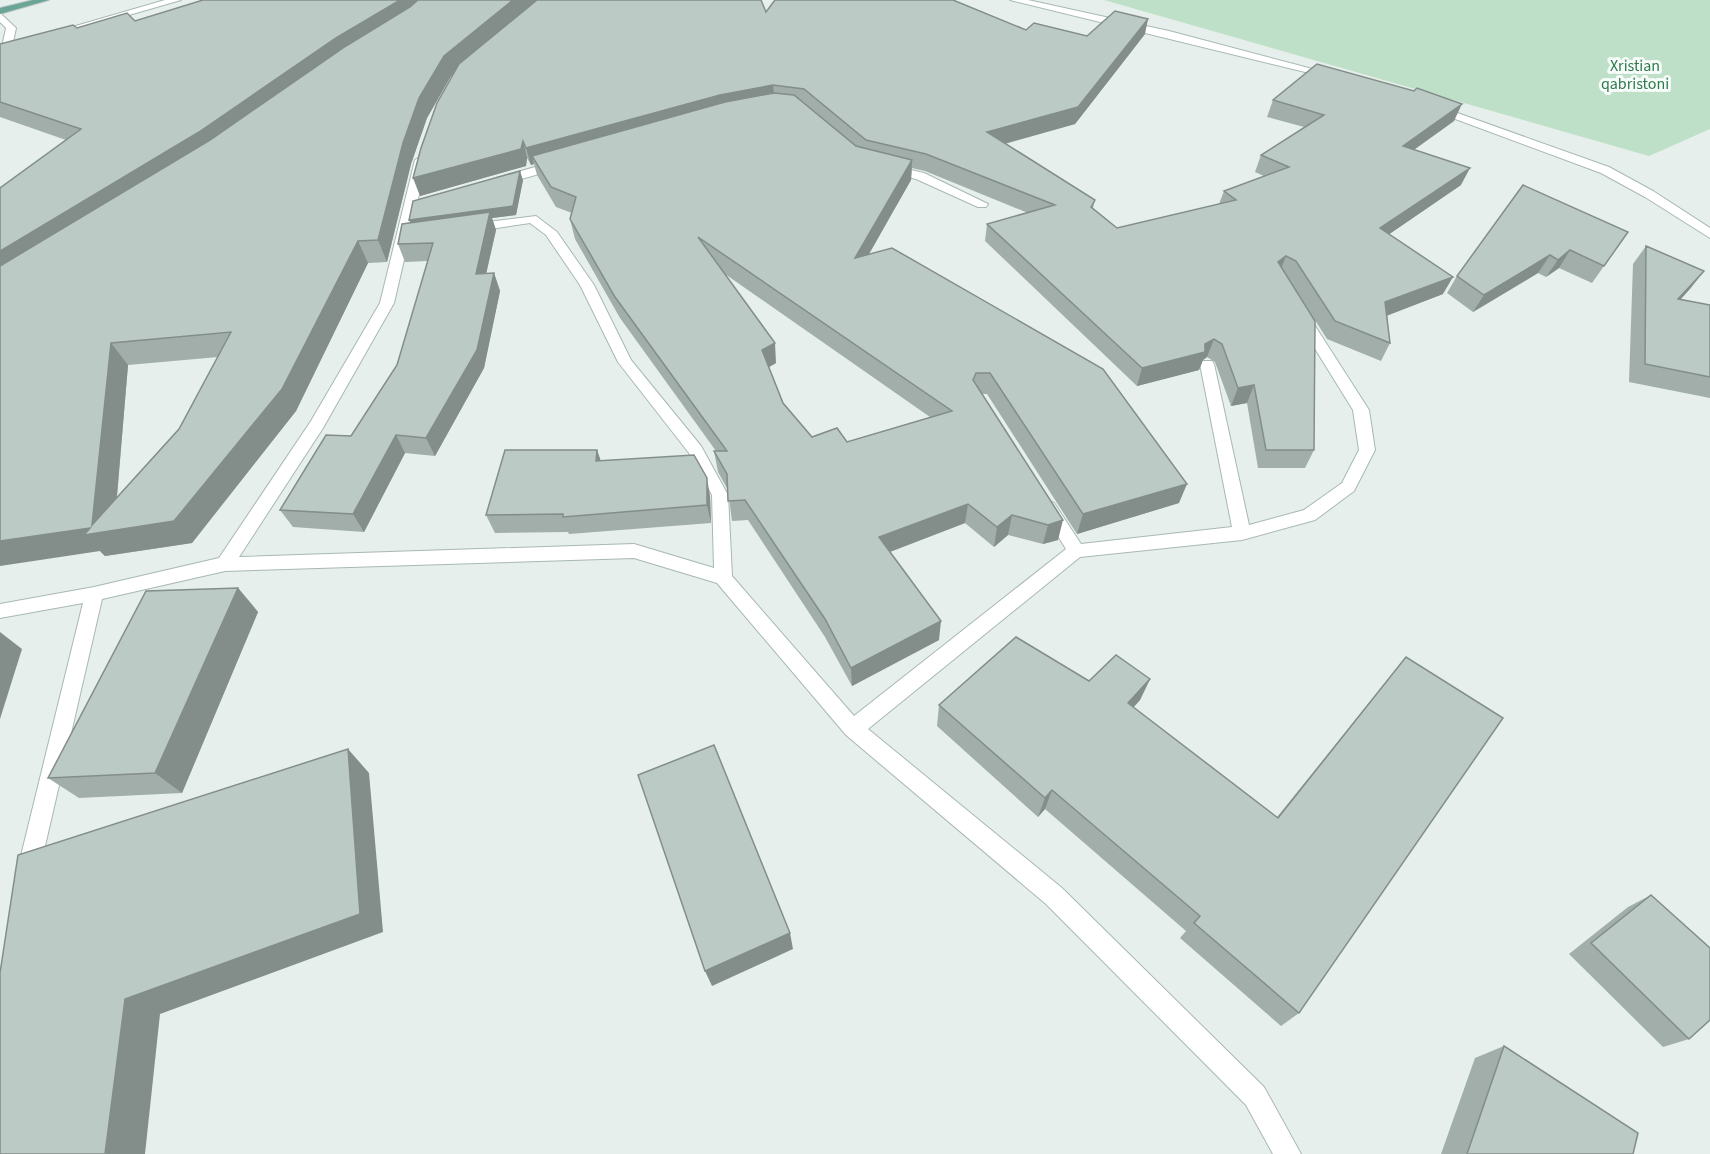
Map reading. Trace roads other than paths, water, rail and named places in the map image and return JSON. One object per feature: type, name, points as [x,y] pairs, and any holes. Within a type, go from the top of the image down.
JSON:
[{"type":"main road","points":[[0,11],[44,0]]},
{"type":"street","points":[[41,38],[176,0]]},
{"type":"street","points":[[1016,0],[1169,34],[1303,67],[1344,80]]},
{"type":"street","points":[[0,16],[11,28],[3,48]]},
{"type":"street","points":[[3,48],[18,44]]},
{"type":"street","points":[[1420,103],[1605,170],[1649,194],[1710,234]]},
{"type":"street","points":[[225,564],[317,424],[387,303],[409,236],[426,147]]},
{"type":"street","points":[[491,183],[570,161]]},
{"type":"street","points":[[880,166],[920,176],[982,204]]},
{"type":"street","points":[[462,229],[532,219],[551,232],[587,285],[625,362],[695,450],[720,495],[723,578]]},
{"type":"street","points":[[853,729],[1076,551],[1242,533],[1308,515],[1348,488],[1367,450],[1361,410],[1296,307]]},
{"type":"street","points":[[1207,364],[1242,533]]},
{"type":"street","points":[[1037,490],[1076,551]]},
{"type":"street","points":[[0,611],[94,594],[225,564],[634,551],[723,578],[853,729],[1054,896],[1255,1096],[1288,1154]]},
{"type":"street","points":[[24,888],[94,594]]},
{"type":"park label","name":"Xristian qabristoni","points":[[1635,74]]}]
